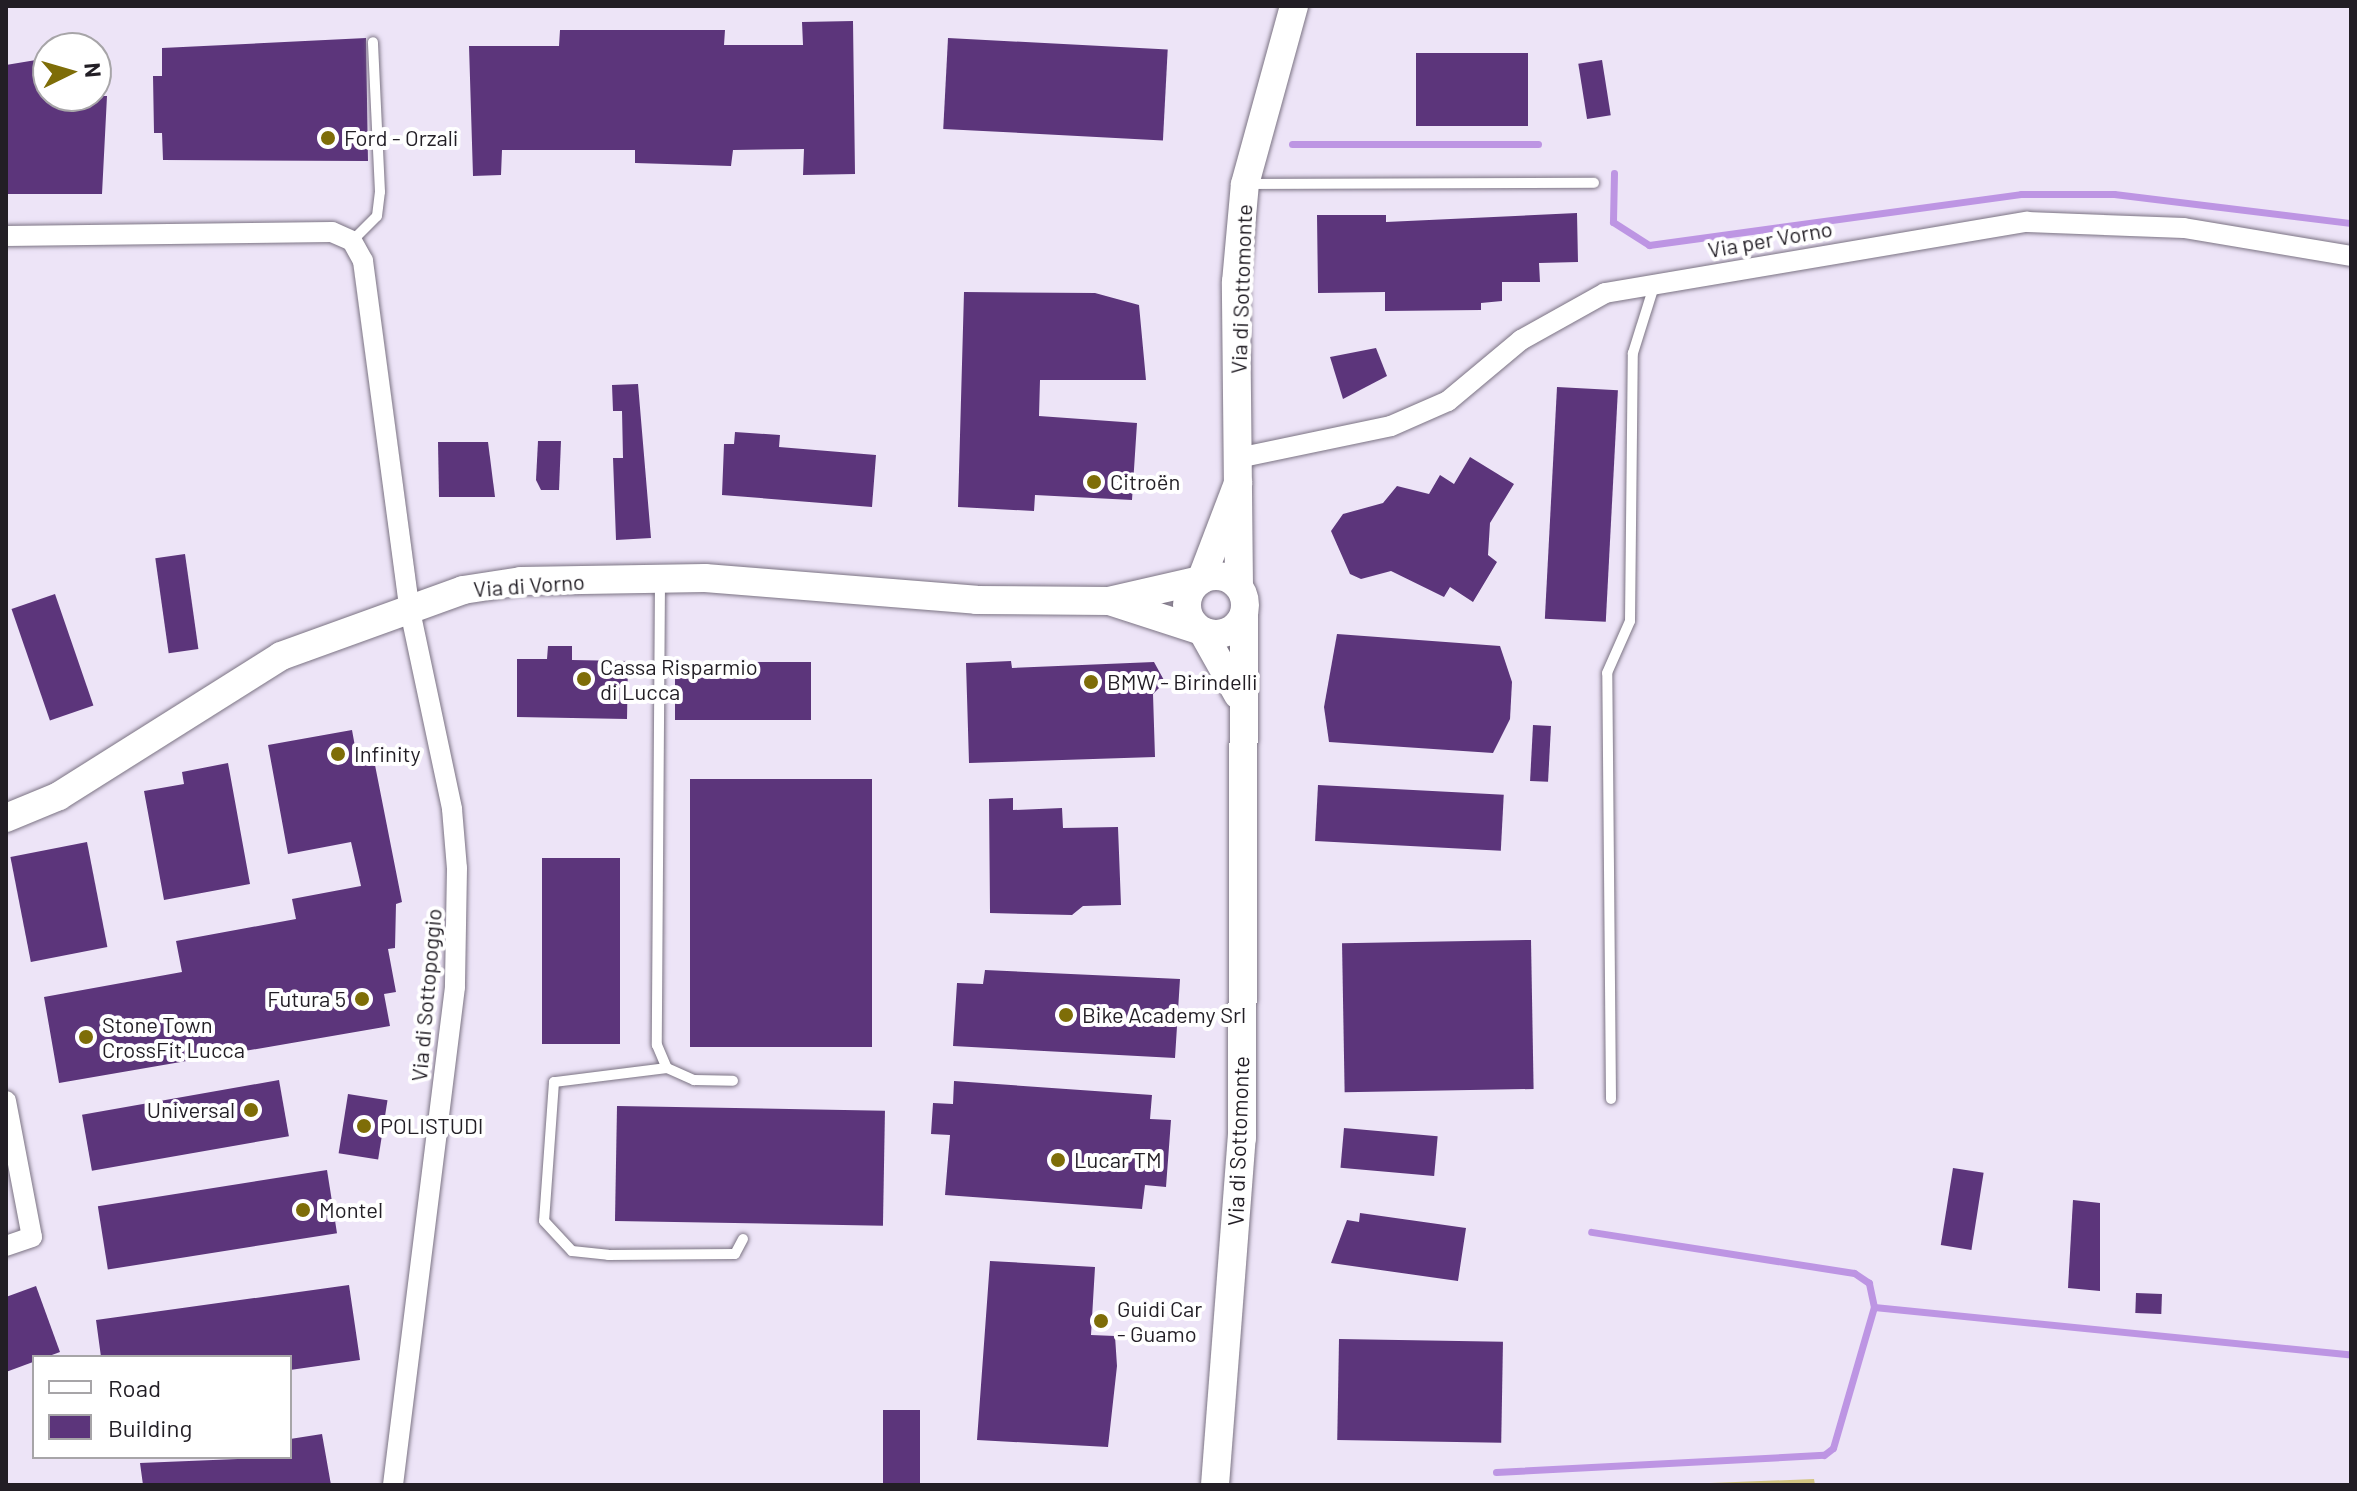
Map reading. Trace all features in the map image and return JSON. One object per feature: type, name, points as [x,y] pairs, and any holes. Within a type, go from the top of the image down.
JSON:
[{"type":"main road","name":"Via di Sottomonte","points":[[1215,1485],[1242,1138],[1240,700],[1244,615],[1239,586],[1236,282],[1245,184],[1294,6]]},
{"type":"main road","name":"Via di Sottomonte","points":[[1238,470],[1201,580],[1187,606],[1240,700]]},
{"type":"main road","points":[[1201,580],[1221,576],[1239,586]]},
{"type":"main road","name":"Via di Vorno","points":[[6,818],[59,796],[234,679],[409,606],[521,581],[660,578],[976,600],[1109,601],[1201,580]]},
{"type":"main road","name":"Via di Vorno","points":[[1109,601],[1202,631]]},
{"type":"main road","points":[[1202,631],[1231,631],[1244,615]]},
{"type":"street","name":"Via per Vorno","points":[[1238,470],[1391,426],[1448,401],[1521,340],[1605,293],[2027,222],[2184,228],[2351,256]]},
{"type":"street","points":[[6,236],[332,232],[352,241]]},
{"type":"street","name":"Via di Sottopoggio","points":[[352,241],[363,261],[409,606],[452,809],[458,928],[393,1485]]},
{"type":"street","points":[[6,1101],[32,1237],[6,1246]]},
{"type":"lane","points":[[352,241],[377,216],[380,192],[373,42]]},
{"type":"lane","points":[[1245,184],[1594,183]]},
{"type":"lane","points":[[1611,1099],[1607,673],[1630,621],[1633,353],[1655,284]]},
{"type":"lane","points":[[660,578],[657,1045],[667,1068]]},
{"type":"lane","points":[[733,1081],[694,1080],[667,1068],[554,1082],[544,1221],[572,1251],[608,1255],[735,1254],[743,1239]]},
{"type":"shaded area","points":[[1814,1479],[1815,1485],[1659,1485]]},
{"type":"building","points":[[853,21],[855,174],[803,175],[804,149],[733,150],[731,166],[635,163],[635,150],[502,150],[501,175],[473,176],[469,46],[559,46],[560,30],[725,30],[724,45],[803,45],[802,22]]},
{"type":"building","points":[[366,38],[368,161],[163,160],[162,133],[154,133],[153,76],[162,76],[162,48]]},
{"type":"building","points":[[948,38],[1168,50],[1163,140],[943,129]]},
{"type":"building","points":[[1416,53],[1528,53],[1528,126],[1416,126]]},
{"type":"building","points":[[1602,60],[1611,115],[1587,119],[1578,64]]},
{"type":"building","points":[[32,61],[32,112],[106,112],[102,194],[6,194],[6,65]]},
{"type":"building","points":[[1577,213],[1578,262],[1539,263],[1540,282],[1502,282],[1502,301],[1481,303],[1481,310],[1385,311],[1385,292],[1318,293],[1317,215],[1386,215],[1386,222]]},
{"type":"building","points":[[964,292],[1095,293],[1139,305],[1146,380],[1040,380],[1039,416],[1137,423],[1132,500],[1035,495],[1034,511],[958,507]]},
{"type":"building","points":[[1376,348],[1387,376],[1343,399],[1330,357]]},
{"type":"building","points":[[638,384],[651,538],[616,540],[613,458],[623,458],[622,411],[613,411],[612,385]]},
{"type":"building","points":[[1557,387],[1618,390],[1606,622],[1545,619]]},
{"type":"building","points":[[735,432],[780,435],[779,447],[876,455],[872,507],[722,495],[724,444],[734,444]]},
{"type":"building","points":[[538,441],[561,441],[559,490],[541,490],[536,480]]},
{"type":"building","points":[[438,442],[488,442],[495,497],[439,497]]},
{"type":"building","points":[[1470,457],[1514,484],[1490,523],[1488,555],[1497,562],[1473,602],[1450,587],[1444,597],[1391,571],[1361,579],[1350,574],[1331,531],[1343,514],[1383,503],[1397,486],[1429,494],[1440,475],[1454,484]]},
{"type":"building","points":[[185,554],[198,649],[169,653],[155,558]]},
{"type":"building","points":[[55,594],[93,706],[50,721],[12,609]]},
{"type":"building","points":[[1337,634],[1500,646],[1512,682],[1510,719],[1493,753],[1329,742],[1324,707]]},
{"type":"building","points":[[548,646],[572,646],[572,660],[628,661],[627,719],[517,717],[517,659],[547,659]]},
{"type":"building","points":[[1011,661],[1012,668],[1154,662],[1165,682],[1153,694],[1155,757],[969,763],[966,663]]},
{"type":"building","points":[[675,662],[811,662],[811,720],[675,720]]},
{"type":"building","points":[[1533,725],[1551,726],[1548,782],[1530,781]]},
{"type":"building","points":[[352,730],[358,763],[374,760],[402,902],[396,904],[395,948],[388,949],[396,992],[384,994],[390,1026],[59,1083],[44,997],[182,972],[176,941],[296,919],[292,899],[361,886],[351,842],[288,854],[268,745]]},
{"type":"building","points":[[228,763],[250,884],[164,900],[144,791],[184,784],[182,772]]},
{"type":"building","points":[[690,779],[872,779],[872,1047],[690,1047]]},
{"type":"building","points":[[1318,785],[1504,795],[1501,851],[1315,841]]},
{"type":"building","points":[[1013,798],[1013,810],[1062,808],[1063,828],[1118,827],[1121,905],[1083,906],[1072,915],[990,913],[989,799]]},
{"type":"building","points":[[87,842],[107,947],[31,962],[10,857]]},
{"type":"building","points":[[542,858],[620,858],[620,1044],[542,1044]]},
{"type":"building","points":[[1531,940],[1534,1089],[1345,1092],[1342,943]]},
{"type":"building","name":"Bike Academy Srl","points":[[985,970],[1180,979],[1175,1058],[953,1046],[957,983],[983,984]]},
{"type":"building","points":[[279,1080],[289,1136],[92,1171],[82,1115]]},
{"type":"building","name":"Lucar TM","points":[[954,1081],[1152,1095],[1150,1119],[1171,1120],[1166,1187],[1145,1185],[1142,1209],[945,1195],[950,1135],[931,1134],[933,1103],[953,1104]]},
{"type":"building","name":"POLISTUDI","points":[[348,1094],[388,1100],[378,1160],[339,1153]]},
{"type":"building","points":[[617,1106],[885,1111],[883,1226],[615,1221]]},
{"type":"building","points":[[1344,1128],[1438,1136],[1434,1176],[1341,1168]]},
{"type":"building","points":[[1953,1168],[1984,1173],[1971,1250],[1941,1245]]},
{"type":"building","points":[[327,1170],[337,1233],[108,1270],[98,1206]]},
{"type":"building","points":[[2073,1200],[2100,1203],[2100,1291],[2068,1288]]},
{"type":"building","points":[[1360,1213],[1466,1228],[1458,1281],[1331,1263],[1347,1220],[1359,1222]]},
{"type":"building","points":[[990,1261],[1095,1267],[1091,1335],[1115,1336],[1117,1366],[1108,1447],[977,1440]]},
{"type":"building","points":[[349,1285],[360,1360],[292,1370],[292,1355],[101,1355],[96,1320]]},
{"type":"building","points":[[36,1286],[60,1352],[32,1355],[32,1362],[6,1372],[6,1297]]},
{"type":"building","points":[[2136,1293],[2162,1294],[2161,1314],[2135,1313]]},
{"type":"building","points":[[1339,1339],[1503,1342],[1501,1443],[1337,1440]]},
{"type":"building","points":[[883,1410],[920,1410],[920,1485],[883,1485]]},
{"type":"building","points":[[322,1434],[331,1485],[143,1485],[140,1463],[292,1459],[292,1439]]},
{"type":"waterway","points":[[1292,144],[1538,144]]},
{"type":"waterway","points":[[1614,173],[1613,222],[1649,245],[2021,194],[2114,194],[2351,223]]},
{"type":"waterway","points":[[1496,1472],[1824,1455],[1833,1448],[1874,1307],[1869,1283],[1854,1273],[1591,1232]]},
{"type":"waterway","points":[[1874,1307],[2351,1355]]},
{"type":"place","name":"Ford - Orzali","points":[[328,138]]},
{"type":"place","name":"Citroën","points":[[1094,482]]},
{"type":"place","name":"Cassa Risparmio di Lucca","points":[[584,679]]},
{"type":"place","name":"BMW - Birindelli","points":[[1091,682]]},
{"type":"place","name":"Infinity","points":[[338,754]]},
{"type":"place","name":"Futura 5","points":[[362,999]]},
{"type":"place","name":"Bike Academy Srl","points":[[1066,1015]]},
{"type":"place","name":"Stone Town CrossFit Lucca","points":[[86,1037]]},
{"type":"place","name":"Universal","points":[[251,1110]]},
{"type":"place","name":"POLISTUDI","points":[[364,1126]]},
{"type":"place","name":"Lucar TM","points":[[1058,1160]]},
{"type":"place","name":"Montel","points":[[303,1210]]},
{"type":"place","name":"Guidi Car - Guamo","points":[[1101,1321]]}]
